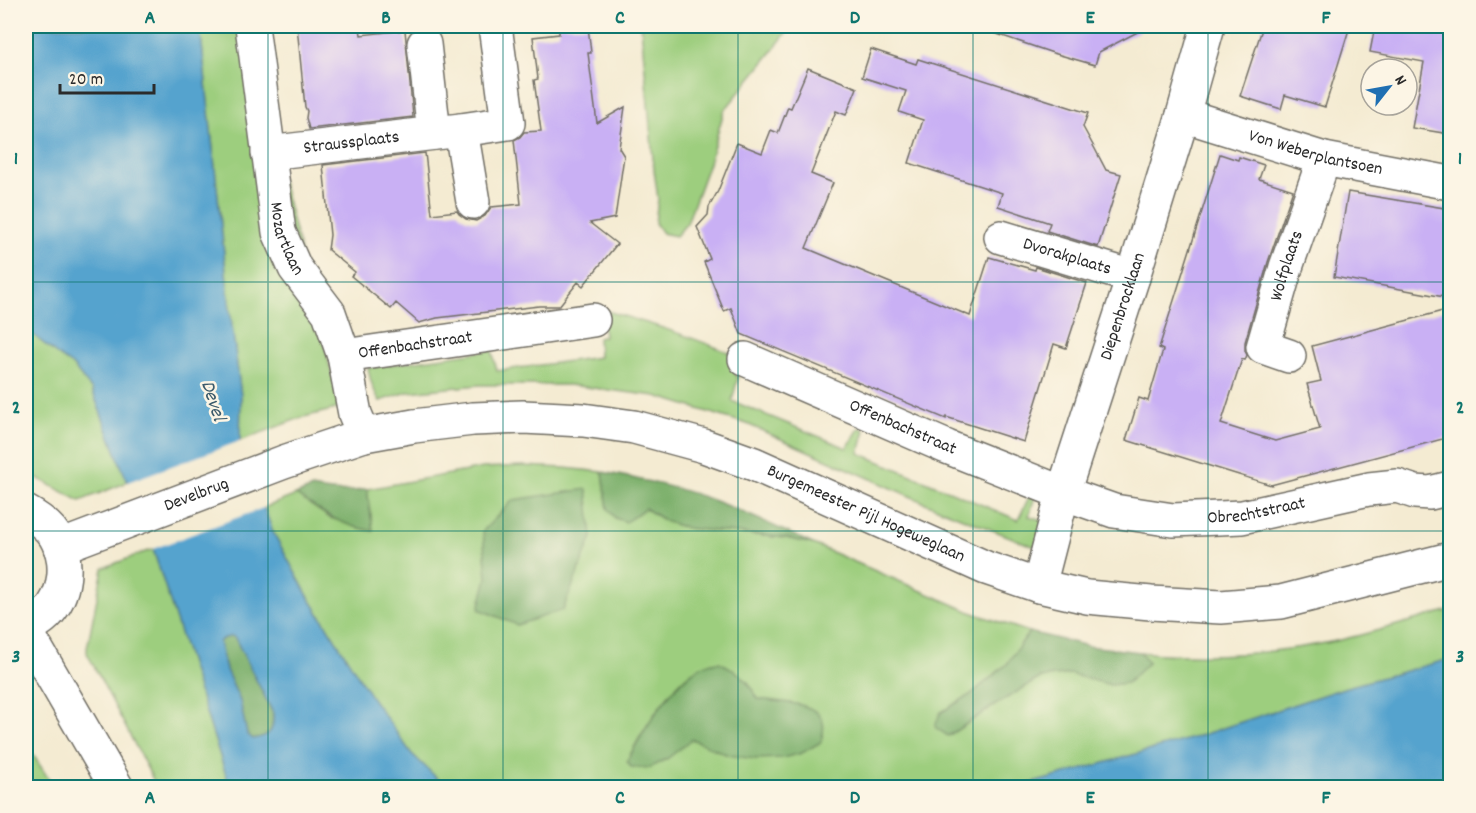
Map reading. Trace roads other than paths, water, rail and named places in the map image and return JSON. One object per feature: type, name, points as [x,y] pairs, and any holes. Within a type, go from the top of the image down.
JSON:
[{"type":"street","name":"Mozartlaan","points":[[252,26],[279,232],[295,268],[329,313],[344,356],[355,414],[364,435]]},
{"type":"street","name":"Straussplaats","points":[[268,153],[508,123],[495,26]]},
{"type":"street","name":"Diepenbrocklaan","points":[[1039,585],[1063,493],[1133,278],[1208,26]]},
{"type":"street","points":[[424,44],[448,132],[473,202]]},
{"type":"street","name":"Von Weberplantsoen","points":[[1183,115],[1324,159],[1450,183]]},
{"type":"street","name":"Wolfplaats","points":[[1289,356],[1263,347],[1286,267],[1324,159]]},
{"type":"street","name":"Dvorakplaats","points":[[1001,237],[1133,278]]},
{"type":"street","name":"Offenbachstraat","points":[[344,356],[593,320]]},
{"type":"street","name":"Offenbachstraat","points":[[745,359],[947,447],[1063,493]]},
{"type":"street","name":"Burgemeester Pijl Hogeweglaan","points":[[284,462],[364,435],[426,424],[473,419],[523,417],[583,420],[634,428],[704,446],[754,464],[986,568],[1087,597],[1150,603],[1221,607],[1281,602],[1450,559]]},
{"type":"street","name":"Develbrug","points":[[60,547],[284,462]]},
{"type":"street","name":"Obrechtstraat","points":[[1063,493],[1114,511],[1173,520],[1242,517],[1370,489],[1397,486],[1415,492],[1430,493],[1450,488]]},
{"type":"street","points":[[26,512],[46,526],[54,536],[60,547],[64,571],[59,595],[45,616],[26,630],[117,788]]},
{"type":"water","name":"Devel","points":[[26,26],[200,26],[241,396],[240,441],[273,532],[308,596],[372,698],[411,753],[446,787],[230,787],[153,549],[92,390],[72,365],[26,329]],"holes":[[[232,636],[273,713],[270,732],[259,738],[253,739],[247,734],[240,701],[226,670],[219,642]]]},
{"type":"water","points":[[1450,659],[1450,787],[1019,787],[1193,738],[1347,687]]}]
